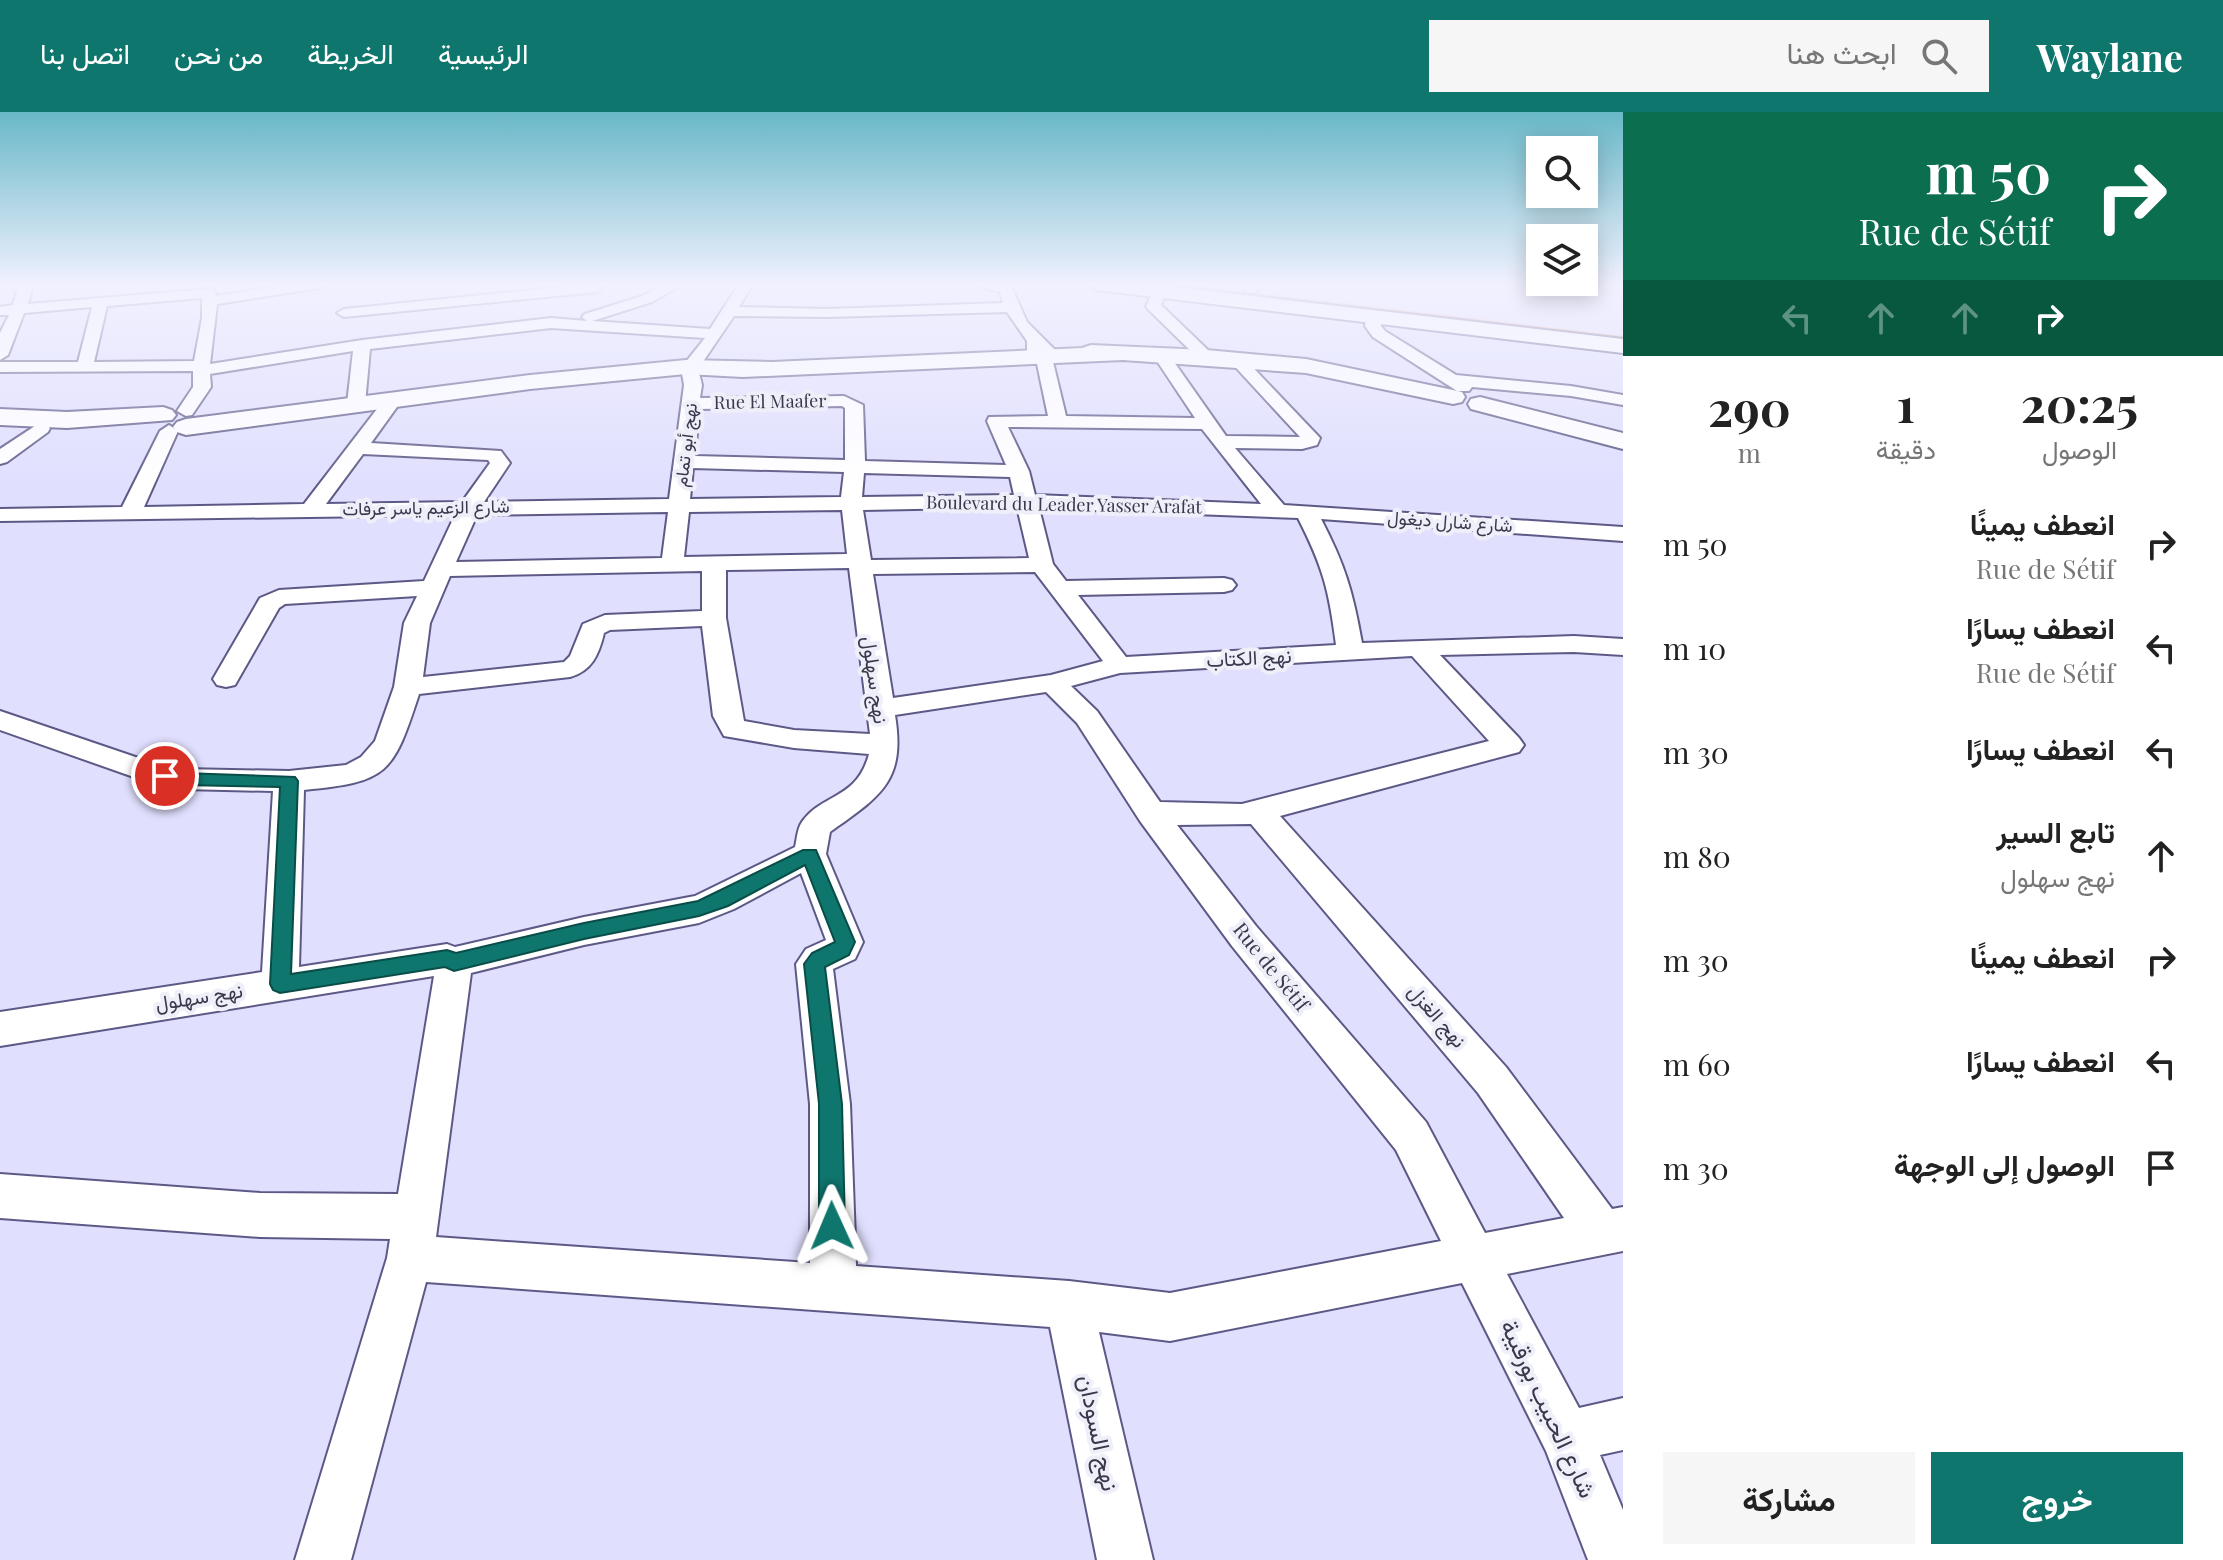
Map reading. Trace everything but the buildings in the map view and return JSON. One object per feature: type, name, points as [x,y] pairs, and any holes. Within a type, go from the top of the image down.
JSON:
[{"type":"main road","points":[[0,427],[37,423],[261,418],[530,382],[608,376],[696,375],[1037,352]]},
{"type":"main road","points":[[1058,352],[1236,359],[1370,377],[1466,393],[1623,435]]},
{"type":"main road","points":[[1466,393],[1623,441]]},
{"type":"main road","points":[[0,417],[37,423]]},
{"type":"street","points":[[85,365],[88,352]]},
{"type":"street","points":[[130,513],[175,420],[202,387],[204,352]]},
{"type":"street","points":[[0,367],[85,365],[201,368],[261,352]]},
{"type":"street","points":[[352,352],[356,404]]},
{"type":"street","name":"نهج أبو تمام","points":[[672,566],[677,505],[696,375],[707,352]]},
{"type":"street","points":[[1043,352],[1058,420]]},
{"type":"street","points":[[1200,352],[1206,357]]},
{"type":"street","points":[[1405,352],[1466,393],[1571,391],[1623,400]]},
{"type":"street","points":[[1161,355],[1220,442],[1278,511]]},
{"type":"street","points":[[1220,442],[1302,443],[1311,438],[1236,359]]},
{"type":"street","name":"Rue El Maafer","points":[[696,375],[848,401]]},
{"type":"street","points":[[311,510],[393,400]]},
{"type":"street","name":"نهج سهلول","points":[[0,1029],[450,960],[699,909],[722,900],[812,841],[868,789],[879,776],[884,762],[885,745],[851,501],[855,466],[854,405],[848,401]]},
{"type":"street","points":[[0,408],[37,423],[0,458]]},
{"type":"street","points":[[1119,665],[1042,565],[1019,471],[996,421],[1208,424]]},
{"type":"street","points":[[0,720],[159,775],[182,779],[289,781],[352,775],[371,764],[388,745],[408,687],[417,623],[469,508],[500,463],[494,455],[359,448]]},
{"type":"street","points":[[685,462],[1019,471]]},
{"type":"street","name":"شارع الزعيم ياسر عرفات","points":[[0,515],[851,501]]},
{"type":"street","name":"Boulevard du Leader Yasser Arafat","points":[[851,501],[1025,501],[1278,511]]},
{"type":"street","name":"شارع شارل ديغول","points":[[1278,511],[1623,534]]},
{"type":"street","points":[[1306,512],[1332,562],[1341,590],[1350,652]]},
{"type":"street","points":[[226,679],[269,603],[279,597],[436,579],[672,566],[1042,565]]},
{"type":"street","points":[[714,566],[714,618],[727,716],[734,729],[794,739],[885,745]]},
{"type":"street","points":[[1060,588],[1224,585]]},
{"type":"street","points":[[408,687],[570,669],[579,665],[583,658],[592,629],[605,623],[714,618]]},
{"type":"street","name":"نهج الكتاب","points":[[879,709],[1052,683],[1119,665],[1419,648],[1574,644],[1623,647]]},
{"type":"street","points":[[1151,813],[1242,815],[1509,745],[1419,648]]},
{"type":"street","name":"Rue de Sétif","points":[[1052,683],[1087,717],[1151,813],[1244,936],[1411,1136],[1476,1259]]},
{"type":"street","points":[[280,984],[289,781]]},
{"type":"street","name":"نهج الغزل","points":[[1258,811],[1492,1080],[1612,1231]]},
{"type":"street","points":[[812,841],[845,942],[842,949],[819,959],[814,969],[830,1104],[833,1288]]},
{"type":"street","points":[[323,1560],[413,1237],[450,960]]},
{"type":"street","points":[[0,1196],[191,1211],[366,1218],[413,1237],[833,1288],[1069,1305],[1170,1317],[1612,1231]]},
{"type":"street","name":"شارع الحبيب بورقيبة","points":[[1476,1259],[1566,1437],[1616,1560]]},
{"type":"street","name":"نهج السودان","points":[[1069,1305],[1125,1560]]},
{"type":"street","points":[[1566,1437],[1623,1424]]},
{"type":"route","points":[[165,776],[289,781],[280,984],[447,959],[454,962],[584,931],[699,909],[810,854],[845,942],[842,949],[814,964],[830,1104],[832,1226]]}]
